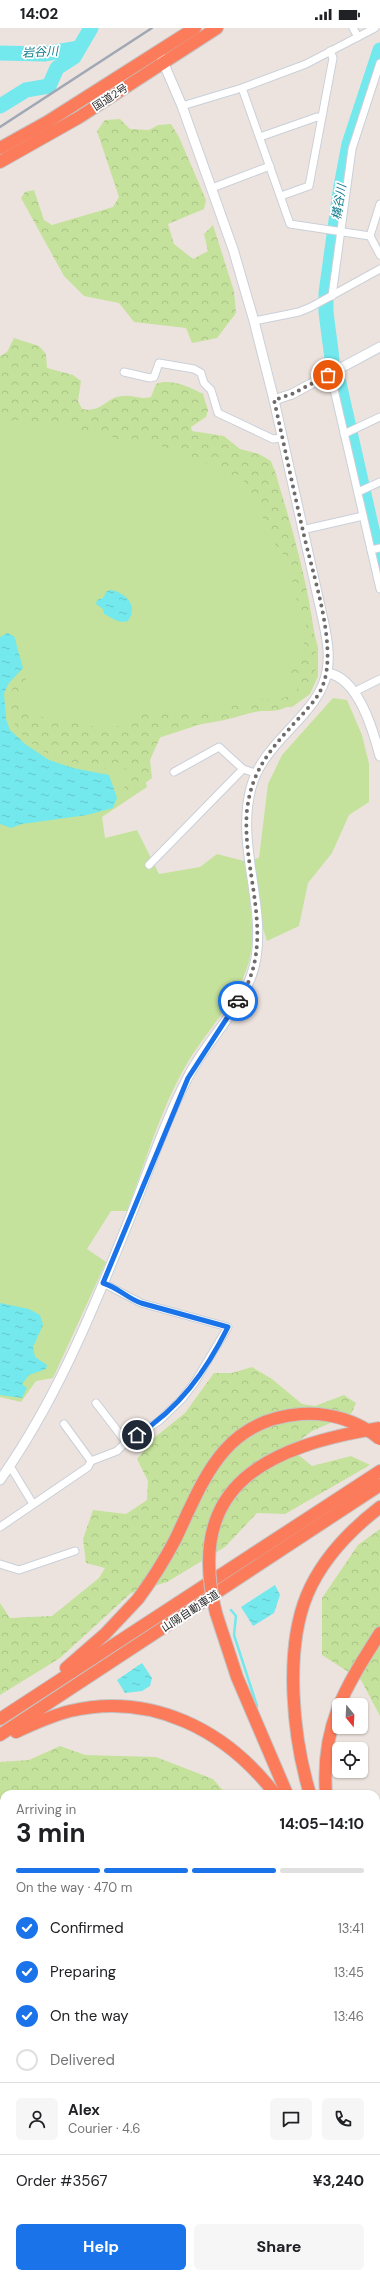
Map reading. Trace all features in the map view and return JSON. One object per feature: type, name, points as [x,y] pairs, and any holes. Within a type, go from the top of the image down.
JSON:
[{"type":"highway","name":"国道2号","points":[[0,162],[78,118],[161,57],[195,28]]},
{"type":"highway","name":"国道2号","points":[[0,148],[161,57],[217,28]]},
{"type":"highway","points":[[0,1719],[86,1652],[138,1599],[161,1565],[210,1469],[221,1452],[251,1428],[286,1415],[324,1414],[360,1425],[380,1439]]},
{"type":"highway","points":[[285,1790],[239,1683],[216,1613],[210,1591],[208,1569],[210,1538],[219,1512],[237,1486],[262,1464],[293,1448],[340,1435],[380,1428]]},
{"type":"highway","name":"山陽自動車道","points":[[0,1719],[380,1471]]},
{"type":"highway","name":"山陽自動車道","points":[[0,1735],[380,1486]]},
{"type":"highway","points":[[309,1790],[300,1754],[294,1701],[296,1644],[300,1619],[306,1596],[325,1561],[356,1528],[380,1507]]},
{"type":"highway","points":[[326,1790],[325,1758],[328,1736],[334,1714],[357,1669],[380,1633]]},
{"type":"highway","points":[[0,1740],[35,1724],[70,1711],[115,1706],[142,1709],[168,1714],[215,1735],[253,1767],[272,1790]]},
{"type":"street","points":[[353,28],[358,37]]},
{"type":"street","points":[[182,106],[242,88],[306,64],[375,28]]},
{"type":"street","points":[[281,196],[309,186],[333,58],[330,51]]},
{"type":"street","points":[[0,1480],[42,1414],[80,1336],[188,1078],[242,995],[253,971],[258,940],[247,812],[250,790],[255,773],[272,747],[315,700],[327,673],[328,646],[324,624],[274,400],[254,321],[233,249],[212,188],[182,106],[161,57]]},
{"type":"street","points":[[327,298],[352,150],[380,63]]},
{"type":"street","points":[[242,88],[290,224],[370,236]]},
{"type":"street","points":[[260,137],[317,117],[321,118]]},
{"type":"street","points":[[212,188],[270,166]]},
{"type":"street","points":[[380,204],[370,236],[380,255]]},
{"type":"street","points":[[254,321],[299,312],[380,269]]},
{"type":"street","points":[[274,400],[292,394],[380,347]]},
{"type":"street","points":[[124,372],[150,378],[154,377],[159,363],[194,369],[201,373],[204,383],[211,390],[218,413],[273,439],[282,438]]},
{"type":"street","points":[[328,375],[333,385],[361,491],[363,516],[375,549],[380,589]]},
{"type":"street","points":[[345,434],[354,431],[380,417]]},
{"type":"street","points":[[361,491],[380,482]]},
{"type":"street","points":[[302,530],[363,516]]},
{"type":"street","points":[[327,673],[342,678],[354,692],[375,737],[380,756]]},
{"type":"street","points":[[354,692],[380,679]]},
{"type":"street","points":[[174,772],[219,747],[243,769],[255,773]]},
{"type":"street","points":[[149,865],[243,769]]},
{"type":"street","points":[[0,1527],[88,1467],[91,1461],[117,1451],[126,1442],[158,1421],[181,1400],[195,1382],[228,1327],[141,1303],[130,1299],[111,1286],[103,1283]]},
{"type":"street","points":[[96,1403],[126,1442]]},
{"type":"street","points":[[64,1424],[91,1461]]},
{"type":"street","points":[[10,1466],[33,1504]]},
{"type":"street","points":[[0,1564],[19,1570],[76,1551]]},
{"type":"green space","points":[[120,119],[130,129],[149,130],[158,125],[171,124],[179,137],[206,200],[204,209],[168,224],[174,244],[193,259],[208,251],[204,234],[213,225],[234,291],[236,313],[217,338],[192,343],[186,328],[134,322],[119,303],[84,296],[64,276],[21,198],[25,192],[34,190],[44,220],[52,225],[113,207],[119,197],[97,131],[105,120]]},
{"type":"green space","points":[[14,338],[39,346],[46,354],[47,368],[73,375],[81,381],[78,401],[82,409],[95,409],[117,397],[151,397],[156,384],[162,382],[180,384],[203,394],[208,410],[206,417],[191,427],[192,431],[224,436],[240,449],[259,454],[271,461],[286,508],[304,576],[311,611],[315,643],[316,669],[311,687],[302,697],[286,708],[272,711],[258,711],[219,721],[163,731],[150,760],[152,778],[127,797],[121,798],[120,793],[134,774],[129,769],[112,769],[74,763],[37,747],[23,736],[13,721],[9,699],[15,684],[27,666],[30,673],[23,684],[19,698],[20,703],[27,714],[103,728],[119,726],[149,712],[216,712],[254,699],[278,700],[293,694],[299,687],[297,677],[286,670],[288,665],[301,658],[300,651],[308,636],[305,621],[293,589],[292,575],[284,556],[263,526],[263,516],[247,490],[245,482],[195,458],[149,442],[121,443],[111,436],[74,430],[65,426],[52,426],[22,420],[0,421],[0,356],[7,352]]},
{"type":"green space","points":[[0,387],[266,461],[275,470],[318,648],[318,676],[310,694],[292,707],[254,707],[152,740],[141,763],[147,787],[102,817],[105,838],[137,830],[159,874],[200,867],[217,854],[244,861],[259,858],[268,784],[282,755],[333,698],[347,700],[362,735],[369,764],[369,802],[349,815],[332,853],[308,883],[299,926],[267,941],[261,922],[258,898],[250,900],[252,946],[247,968],[241,983],[233,998],[194,1053],[176,1084],[160,1119],[127,1211],[111,1211],[87,1249],[106,1262],[53,1378],[36,1381],[21,1402],[0,1397]]},
{"type":"green space","points":[[252,1367],[272,1379],[302,1404],[315,1406],[344,1395],[356,1403],[351,1414],[312,1431],[290,1448],[312,1466],[351,1456],[370,1465],[285,1514],[257,1513],[225,1547],[167,1582],[131,1593],[60,1658],[0,1695],[0,1603],[10,1618],[52,1616],[99,1578],[105,1568],[86,1563],[83,1539],[93,1510],[126,1514],[147,1500],[148,1481],[137,1459],[154,1438],[185,1413],[214,1373],[232,1373]]},
{"type":"green space","points":[[380,1529],[380,1716],[361,1680],[322,1655],[322,1598],[358,1545]]},
{"type":"green space","points":[[60,1746],[85,1755],[156,1757],[213,1779],[223,1790],[0,1790],[0,1762],[29,1760]]},
{"type":"water","points":[[111,590],[122,594],[129,601],[132,610],[128,621],[121,622],[113,619],[104,614],[103,609],[96,604],[97,600],[103,598],[107,591]]},
{"type":"water","points":[[7,633],[14,636],[23,668],[9,683],[4,693],[6,719],[10,730],[25,744],[49,760],[73,768],[109,775],[117,798],[113,808],[87,815],[22,824],[11,828],[0,824],[0,637]]},
{"type":"water","points":[[0,1303],[29,1309],[40,1315],[43,1325],[33,1347],[35,1357],[47,1365],[46,1369],[29,1375],[22,1384],[27,1388],[22,1398],[0,1395]]},
{"type":"water","points":[[275,1585],[280,1595],[274,1613],[253,1626],[241,1607]]},
{"type":"water","points":[[142,1663],[152,1678],[150,1686],[142,1691],[125,1693],[117,1680]]},
{"type":"waterway","points":[[0,106],[26,90],[49,86],[57,68],[74,57],[91,28]]},
{"type":"waterway","name":"岩谷川","points":[[0,53],[44,54],[79,48]]},
{"type":"waterway","name":"構谷川","points":[[332,359],[326,312],[326,293],[340,192],[349,144],[380,50]]},
{"type":"waterway","name":"構谷川","points":[[339,383],[380,565]]},
{"type":"waterway","points":[[231,1610],[236,1616],[234,1635],[257,1706]]},
{"type":"railway","points":[[0,127],[152,28]]},
{"type":"way so far","points":[[238,1001],[248,984],[253,971],[258,940],[247,831],[247,812],[250,790],[255,773],[272,747],[315,700],[327,673],[328,663],[328,646],[324,624],[274,400],[292,394],[328,375]]},
{"type":"route","points":[[137,1435],[158,1421],[181,1400],[195,1382],[228,1327],[141,1303],[130,1299],[111,1286],[103,1283],[124,1234],[149,1166],[188,1078],[195,1064],[238,1001]]}]
